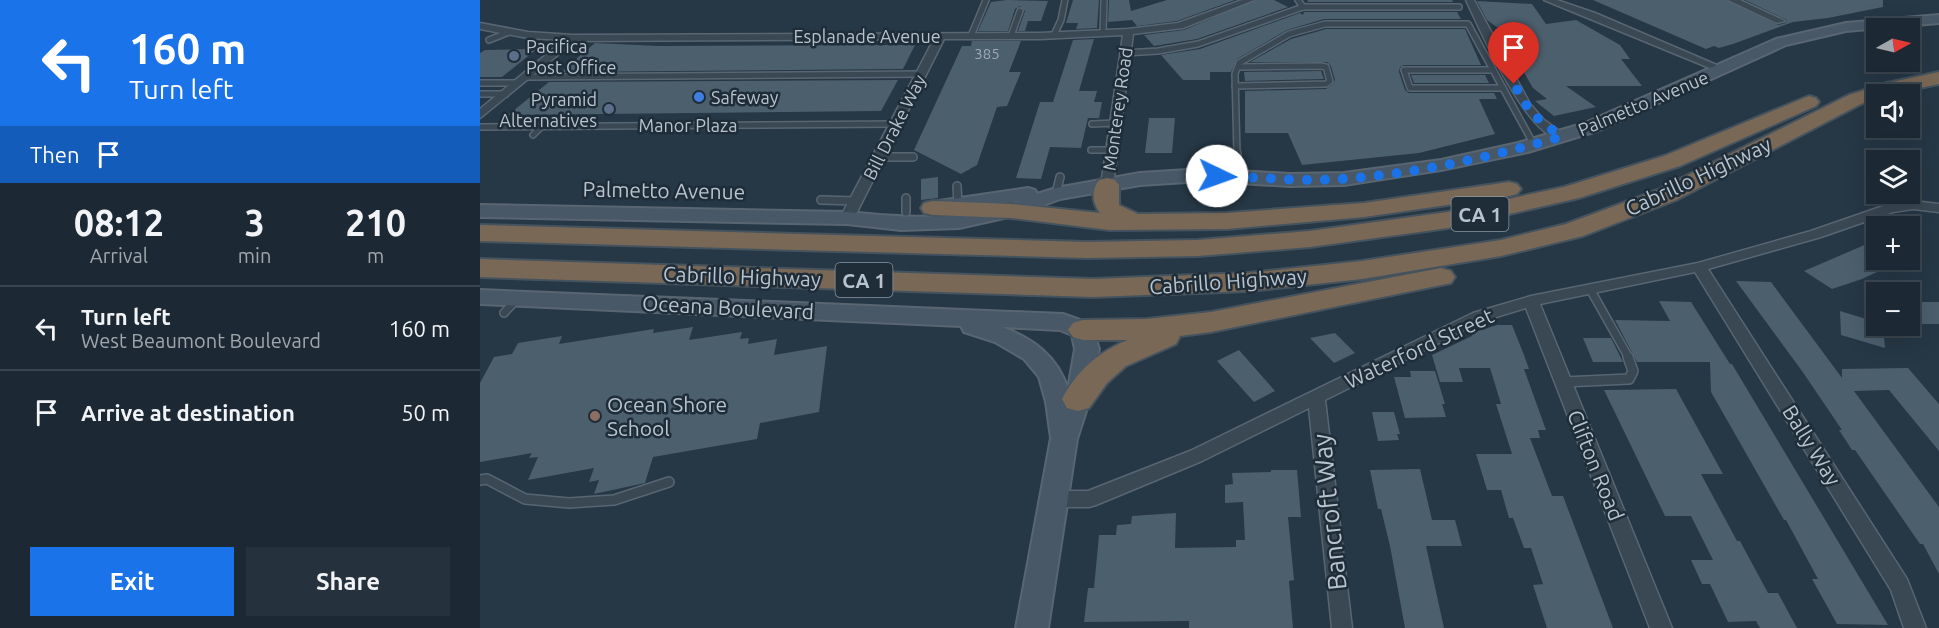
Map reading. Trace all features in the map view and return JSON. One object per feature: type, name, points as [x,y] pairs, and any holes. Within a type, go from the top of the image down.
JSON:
[{"type":"highway","name":"Cabrillo Highway","points":[[480,232],[1048,250],[1162,250],[1235,246],[1380,231],[1479,214],[1597,185],[1672,161],[1855,84],[1896,73],[1939,66]]},
{"type":"highway","name":"Cabrillo Highway","points":[[480,268],[1034,287],[1171,286],[1287,279],[1398,266],[1501,248],[1574,230],[1667,195],[1856,99],[1894,87],[1939,78]]},
{"type":"highway","points":[[933,208],[1011,211],[1074,219],[1139,222],[1237,221],[1425,203],[1560,181],[1716,143]]},
{"type":"highway","points":[[1107,185],[1105,203],[1109,209],[1116,215],[1139,222]]},
{"type":"highway","points":[[1083,330],[1147,329],[1211,322],[1358,294],[1542,253],[1574,230]]},
{"type":"highway","points":[[1078,399],[1088,382],[1106,363],[1130,349],[1211,322]]},
{"type":"street","name":"Esplanade Avenue","points":[[480,26],[509,32],[573,38],[1054,35],[1128,32],[1180,26],[1250,0]]},
{"type":"street","points":[[1470,0],[1525,105],[1539,122],[1561,137]]},
{"type":"street","points":[[1551,0],[1721,69]]},
{"type":"street","points":[[1732,0],[1780,21]]},
{"type":"street","name":"Palmetto Avenue","points":[[480,211],[852,210],[906,205],[933,208],[957,195],[1023,194],[1058,186],[1107,185],[1203,168],[1238,177],[1308,180],[1360,177],[1441,165],[1561,137],[1624,114],[1759,50],[1824,31],[1892,21],[1939,19]]},
{"type":"street","name":"Monterey Road","points":[[1107,185],[1128,32]]},
{"type":"street","name":"Bill Drake Way","points":[[852,210],[941,36]]},
{"type":"street","points":[[480,115],[573,38]]},
{"type":"street","name":"Palmetto Avenue","points":[[852,210],[901,224],[959,222],[1011,211],[1058,186]]},
{"type":"street","name":"Waterford Street","points":[[1054,499],[1089,499],[1196,456],[1478,317],[1531,301],[1699,267],[1816,234],[1891,208],[1913,205],[1939,208]]},
{"type":"street","name":"Bally Way","points":[[1699,267],[1900,586],[1915,628]]},
{"type":"street","name":"Oceana Boulevard","points":[[480,297],[511,306],[1063,322],[1083,330]]},
{"type":"street","name":"Clifton Road","points":[[1531,301],[1661,628]]},
{"type":"street","points":[[941,317],[1000,335],[1023,347],[1047,369],[1057,394],[1064,439]]},
{"type":"street","points":[[1032,628],[1064,439],[1078,399],[1087,349],[1083,330]]},
{"type":"street","name":"Bancroft Way","points":[[1316,396],[1342,628]]},
{"type":"lane","points":[[970,36],[986,0]]},
{"type":"lane","points":[[1054,35],[1061,20],[1065,0]]},
{"type":"lane","points":[[1103,33],[1104,0]]},
{"type":"lane","points":[[1298,0],[1303,8]]},
{"type":"lane","points":[[1125,53],[1158,51],[1198,44],[1303,8],[1459,7]]},
{"type":"lane","points":[[1011,36],[1020,11]]},
{"type":"lane","points":[[1238,177],[1235,86],[1238,67],[1249,56],[1289,34],[1325,24],[1468,24],[1534,145]]},
{"type":"lane","points":[[489,40],[509,32]]},
{"type":"lane","points":[[1235,86],[1326,84],[1330,81],[1326,67],[1321,66],[1238,67]]},
{"type":"lane","points":[[1493,70],[1404,70],[1410,88],[1503,88]]},
{"type":"lane","points":[[480,83],[523,80],[920,74]]},
{"type":"lane","points":[[481,94],[506,94]]},
{"type":"lane","points":[[1092,124],[1115,123]]},
{"type":"lane","points":[[823,132],[828,124]]},
{"type":"lane","points":[[859,132],[864,124]]},
{"type":"lane","name":"Manor Plaza","points":[[480,127],[896,124]]},
{"type":"lane","points":[[678,134],[685,125]]},
{"type":"lane","points":[[715,132],[720,125]]},
{"type":"lane","points":[[750,132],[756,125]]},
{"type":"lane","points":[[533,135],[542,126]]},
{"type":"lane","points":[[569,134],[577,126]]},
{"type":"lane","points":[[606,134],[614,126]]},
{"type":"lane","points":[[641,134],[649,126]]},
{"type":"lane","points":[[497,135],[506,127]]},
{"type":"lane","points":[[1091,150],[1111,150]]},
{"type":"lane","points":[[879,157],[913,157]]},
{"type":"lane","points":[[821,200],[852,210]]},
{"type":"lane","points":[[1563,382],[1629,379],[1633,371],[1631,362],[1590,289]]},
{"type":"lane","points":[[480,480],[487,479],[525,500],[569,503],[614,500],[669,482]]},
{"type":"building","points":[[1073,0],[1099,0],[1097,28],[1076,29],[1078,23],[1066,23]]},
{"type":"building","points":[[1109,0],[1129,0],[1131,11],[1167,0],[1235,0],[1177,21],[1137,26],[1132,20],[1108,22]]},
{"type":"building","points":[[1256,0],[1274,0],[1288,7],[1197,39],[1154,46],[1144,35],[1184,30]]},
{"type":"building","points":[[1308,0],[1452,0],[1453,2],[1307,2]]},
{"type":"building","points":[[1593,0],[1726,0],[1778,25],[1786,23],[1787,20],[1745,0],[1883,0],[1883,7],[1828,18],[1793,22],[1733,44],[1706,49]]},
{"type":"building","points":[[1048,1],[1041,21],[1028,21],[1025,31],[1018,31],[1025,11],[1020,6],[1015,9],[1008,31],[978,31],[991,2]]},
{"type":"building","points":[[1477,1],[1532,4],[1546,24],[1576,20],[1620,45],[1630,59],[1621,59],[1642,86],[1566,86],[1596,107],[1554,116],[1535,101],[1547,99],[1533,88],[1498,28],[1487,20]]},
{"type":"building","points":[[1304,12],[1457,12],[1461,19],[1324,19],[1287,30],[1237,59],[1231,72],[1210,72],[1210,80],[1183,80],[1161,55],[1200,49],[1300,13],[1303,15]]},
{"type":"building","points":[[1326,29],[1465,29],[1481,65],[1404,65],[1400,67],[1399,72],[1405,90],[1409,93],[1494,93],[1497,99],[1479,99],[1495,134],[1419,153],[1302,165],[1288,133],[1245,133],[1245,91],[1326,89],[1335,80],[1331,66],[1327,62],[1250,62],[1291,39]]},
{"type":"building","points":[[1094,39],[1079,91],[1097,91],[1094,102],[1102,102],[1099,118],[1088,118],[1081,148],[1050,147],[1041,179],[1016,178],[1040,102],[1053,102],[1073,40]]},
{"type":"building","points":[[972,41],[1021,41],[1009,72],[1021,72],[1007,106],[997,107],[977,165],[961,174],[914,150],[962,46],[971,46]]},
{"type":"building","points":[[595,43],[658,46],[915,45],[903,69],[561,72]]},
{"type":"building","points":[[537,49],[502,77],[480,77],[480,53],[485,50]]},
{"type":"building","points":[[1321,71],[1324,79],[1245,81],[1244,72],[1241,72]]},
{"type":"building","points":[[1411,75],[1485,75],[1489,83],[1414,83]]},
{"type":"building","points":[[898,80],[881,111],[508,115],[549,82]]},
{"type":"building","points":[[1149,118],[1175,118],[1172,153],[1145,153]]},
{"type":"building","points":[[938,177],[938,198],[921,200],[921,179]]},
{"type":"building","points":[[1866,244],[1866,270],[1881,270],[1832,289],[1804,271]]},
{"type":"building","points":[[1736,281],[1771,282],[1842,378],[1842,369],[1908,368],[1939,404],[1939,451],[1889,390],[1854,391],[1939,507],[1939,574],[1923,544],[1920,544],[1855,450],[1852,450],[1839,430],[1842,430],[1802,371]]},
{"type":"building","points":[[1659,301],[1691,302],[1732,364],[1888,625],[1837,624],[1812,579],[1818,579],[1786,520],[1711,392],[1710,362],[1637,362],[1615,320],[1670,321]]},
{"type":"building","points":[[1920,302],[1939,302],[1939,324],[1920,324]]},
{"type":"building","points":[[1840,311],[1866,319],[1866,336],[1884,336],[1885,348],[1841,335]]},
{"type":"building","points":[[1497,325],[1512,325],[1524,355],[1529,369],[1524,369],[1546,430],[1538,430],[1540,438],[1530,438],[1552,496],[1563,496],[1613,628],[1547,628],[1533,585],[1543,584],[1531,548],[1524,548],[1513,518],[1509,518],[1501,490],[1487,490],[1476,454],[1512,454],[1496,404],[1501,404],[1490,368],[1459,368],[1463,382],[1440,382],[1432,355],[1472,336],[1472,333]]},
{"type":"building","points":[[693,327],[689,340],[742,332],[740,339],[749,338],[748,344],[777,339],[774,355],[827,346],[819,412],[760,423],[757,439],[653,457],[645,483],[594,494],[599,480],[589,482],[594,468],[528,480],[538,457],[529,458],[532,453],[480,462],[480,383],[494,357],[512,354],[518,343],[562,336],[559,344],[654,329],[653,333]]},
{"type":"building","points":[[1335,333],[1355,353],[1334,363],[1310,338]]},
{"type":"building","points":[[1583,338],[1611,338],[1623,362],[1593,362]]},
{"type":"building","points":[[1239,350],[1275,391],[1254,402],[1217,361]]},
{"type":"building","points":[[1410,371],[1435,371],[1445,404],[1442,404],[1446,417],[1405,418],[1394,377],[1411,377]]},
{"type":"building","points":[[1676,389],[1723,474],[1701,474],[1768,593],[1778,593],[1797,628],[1760,628],[1756,621],[1728,622],[1710,584],[1702,584],[1691,560],[1713,560],[1691,516],[1665,516],[1604,390]]},
{"type":"building","points":[[1372,412],[1394,412],[1400,434],[1397,434],[1399,440],[1378,441]]},
{"type":"building","points":[[1420,469],[1432,520],[1455,520],[1462,546],[1426,546],[1444,628],[1405,628],[1390,546],[1381,509],[1378,509],[1370,470]]},
{"type":"building","points":[[1271,470],[1297,470],[1301,517],[1288,517],[1294,580],[1289,581],[1293,628],[1189,628],[1189,621],[1084,622],[1088,588],[1094,588],[1099,535],[1116,535],[1117,525],[1131,524],[1132,516],[1176,513],[1175,548],[1236,547],[1236,540],[1245,540],[1243,502],[1225,503],[1225,485],[1233,484],[1232,473],[1271,472]]},
{"type":"place","name":"Pacifica Post Office","points":[[514,56]]},
{"type":"place","name":"Safeway","points":[[699,97]]},
{"type":"place","name":"Pyramid Alternatives","points":[[609,109]]},
{"type":"place","name":"Ocean Shore School","points":[[595,416]]},
{"type":"route","points":[[1217,176],[1290,180],[1344,179],[1441,165],[1522,148],[1561,137],[1539,122],[1531,113],[1514,84]]}]
